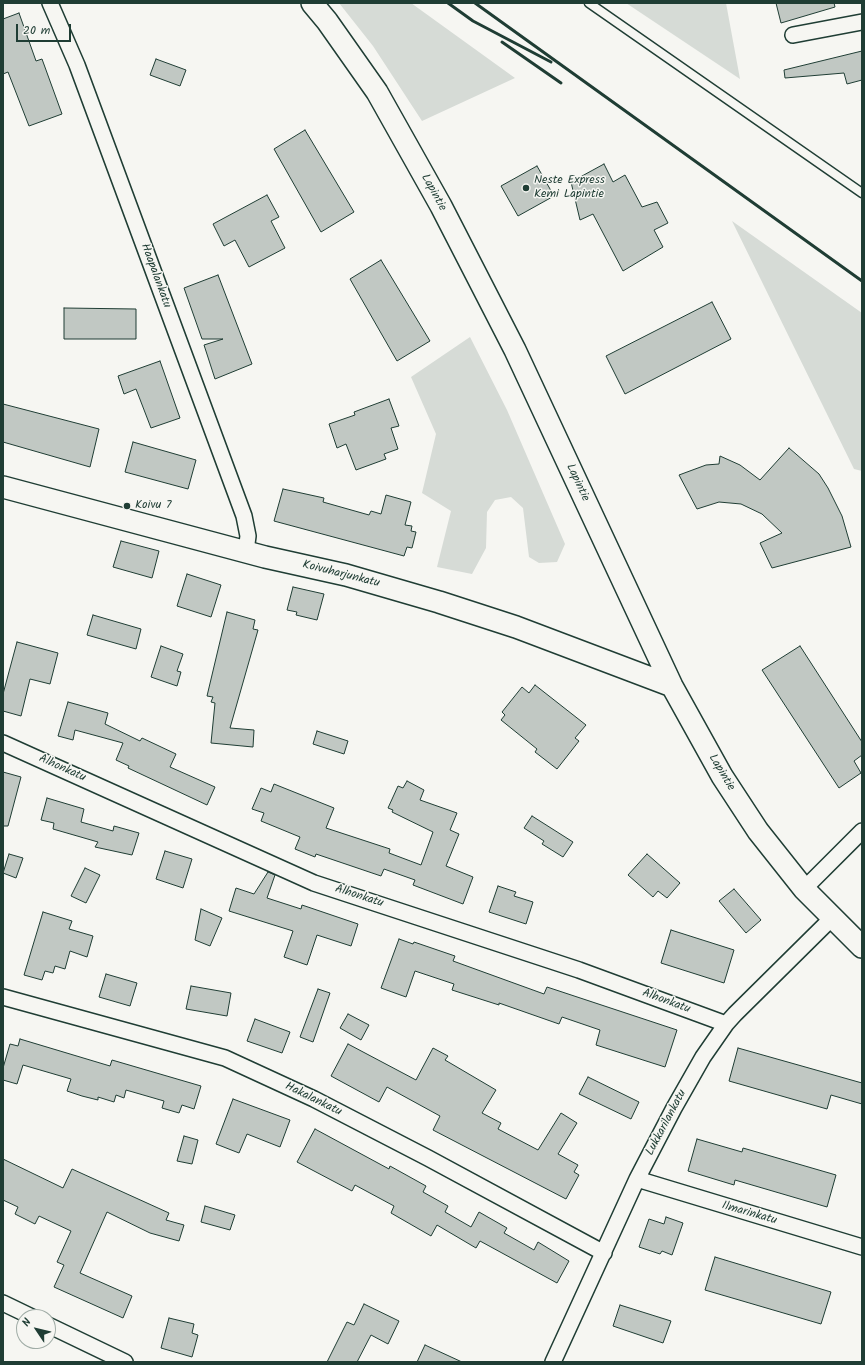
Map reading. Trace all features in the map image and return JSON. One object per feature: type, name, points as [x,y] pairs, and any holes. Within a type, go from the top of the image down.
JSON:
[{"type":"main road","name":"Lapintie","points":[[312,3],[335,32],[376,92],[441,206],[515,350],[672,686],[722,776],[758,831],[804,889],[862,947]]},
{"type":"main road","name":"Koivuharjunkatu","points":[[3,487],[246,551],[346,575],[516,627],[672,686]]},
{"type":"street","name":"Haapalankatu","points":[[50,3],[77,65],[244,516],[248,536],[246,551]]},
{"type":"street","points":[[793,35],[862,22]]},
{"type":"street","name":"Alhonkatu","points":[[3,742],[314,883],[572,967],[726,1024]]},
{"type":"street","points":[[804,889],[862,831]]},
{"type":"street","name":"Lukkarilankatu","points":[[553,1362],[638,1179],[689,1080],[726,1024],[832,918]]},
{"type":"street","name":"Hakalankatu","points":[[3,997],[225,1058],[314,1100],[440,1164],[604,1253]]},
{"type":"street","name":"Ilmarinkatu","points":[[638,1179],[862,1247]]},
{"type":"street","points":[[3,1303],[16,1309]]},
{"type":"street","points":[[56,1329],[125,1362]]},
{"type":"lane","points":[[589,3],[862,193]]},
{"type":"shaded area","points":[[339,3],[411,3],[515,78],[422,121],[373,46]]},
{"type":"shaded area","points":[[626,3],[726,3],[740,79]]},
{"type":"shaded area","points":[[732,221],[862,313],[862,471],[854,469]]},
{"type":"shaded area","points":[[470,337],[507,410],[565,544],[557,562],[539,563],[529,557],[523,508],[511,497],[495,500],[487,512],[486,548],[472,574],[437,567],[451,511],[422,493],[436,434],[411,377]]},
{"type":"building","points":[[776,3],[834,3],[835,7],[781,23]]},
{"type":"building","points":[[19,13],[36,61],[42,59],[62,114],[29,126],[8,72],[3,74],[3,19]]},
{"type":"building","points":[[862,51],[862,80],[847,84],[844,73],[785,78],[784,70]]},
{"type":"building","points":[[156,59],[186,70],[180,86],[150,75]]},
{"type":"building","points":[[305,130],[354,212],[321,232],[274,149]]},
{"type":"building","points":[[604,164],[613,182],[625,175],[642,207],[657,202],[668,223],[654,230],[663,247],[623,271],[593,214],[580,220],[571,182]]},
{"type":"building","points":[[537,166],[554,196],[518,216],[501,186]]},
{"type":"building","points":[[267,195],[279,217],[271,221],[285,248],[249,267],[235,240],[224,246],[213,224]]},
{"type":"building","points":[[381,260],[430,341],[397,361],[350,279]]},
{"type":"building","points":[[218,275],[252,364],[215,379],[204,345],[223,339],[202,339],[184,288]]},
{"type":"building","points":[[712,302],[731,339],[625,394],[606,356]]},
{"type":"building","points":[[64,308],[136,309],[136,339],[64,339]]},
{"type":"building","points":[[160,361],[180,418],[151,428],[136,389],[124,394],[118,376]]},
{"type":"building","points":[[389,399],[399,426],[391,428],[398,449],[384,454],[386,459],[356,470],[346,444],[337,448],[329,424],[355,415],[354,412]]},
{"type":"building","points":[[3,404],[99,429],[90,467],[3,442]]},
{"type":"building","points":[[133,442],[196,460],[188,489],[125,472]]},
{"type":"building","points":[[789,448],[819,474],[828,488],[842,516],[851,547],[772,568],[760,543],[782,533],[762,514],[741,504],[719,502],[697,509],[679,475],[706,465],[719,464],[720,456],[740,465],[760,480]]},
{"type":"building","points":[[283,489],[324,498],[323,502],[369,515],[371,511],[381,514],[386,495],[411,502],[405,525],[412,526],[411,531],[416,532],[412,548],[407,547],[404,556],[274,521]]},
{"type":"building","points":[[121,541],[159,551],[152,578],[113,567]]},
{"type":"building","points":[[187,574],[221,585],[211,617],[177,606]]},
{"type":"building","points":[[293,587],[324,594],[317,620],[296,615],[297,612],[287,610]]},
{"type":"building","points":[[227,612],[255,620],[253,629],[258,630],[230,728],[254,730],[253,747],[211,743],[215,703],[211,702],[213,697],[207,696]]},
{"type":"building","points":[[93,615],[141,629],[136,649],[87,635]]},
{"type":"building","points":[[17,642],[58,653],[50,684],[30,679],[21,716],[3,711],[3,694]]},
{"type":"building","points":[[161,646],[183,654],[177,671],[181,672],[177,686],[151,677]]},
{"type":"building","points":[[800,646],[862,742],[862,755],[854,761],[861,773],[839,788],[762,670]]},
{"type":"building","points":[[535,685],[586,725],[575,738],[579,741],[557,769],[535,752],[537,749],[501,720],[505,715],[502,712],[522,687],[529,693]]},
{"type":"building","points":[[68,702],[108,713],[105,724],[140,741],[142,738],[176,754],[170,767],[215,787],[207,805],[128,768],[129,766],[116,760],[123,743],[75,730],[73,740],[58,736]]},
{"type":"building","points":[[317,731],[348,741],[344,754],[313,744]]},
{"type":"building","points":[[3,772],[21,777],[8,826],[3,826]]},
{"type":"building","points":[[407,781],[424,790],[420,800],[457,813],[450,830],[459,834],[446,866],[473,877],[463,904],[413,885],[415,880],[384,869],[381,876],[316,854],[315,857],[295,849],[300,837],[261,821],[264,813],[252,809],[261,788],[271,792],[274,784],[334,808],[326,828],[390,849],[389,853],[421,865],[433,832],[392,812],[393,810],[388,808],[398,786],[403,788]]},
{"type":"building","points":[[47,798],[84,809],[81,822],[113,831],[114,826],[139,833],[132,855],[95,847],[98,842],[53,829],[54,823],[41,820]]},
{"type":"building","points":[[532,816],[573,842],[563,857],[542,844],[544,841],[524,828]]},
{"type":"building","points":[[165,851],[192,859],[183,888],[156,879]]},
{"type":"building","points":[[9,854],[23,858],[16,878],[3,873]]},
{"type":"building","points":[[647,854],[680,883],[667,898],[658,891],[653,897],[628,875]]},
{"type":"building","points":[[85,868],[100,875],[86,903],[71,896]]},
{"type":"building","points":[[268,872],[275,875],[267,898],[301,909],[302,905],[358,924],[351,946],[317,935],[307,965],[284,957],[293,931],[229,911],[236,888],[254,894]]},
{"type":"building","points":[[498,886],[516,892],[514,896],[533,902],[526,924],[489,912]]},
{"type":"building","points":[[734,889],[761,920],[746,933],[719,901]]},
{"type":"building","points":[[201,909],[222,918],[210,946],[195,940]]},
{"type":"building","points":[[43,912],[72,921],[69,929],[93,936],[87,957],[70,951],[65,969],[55,966],[53,973],[45,971],[42,980],[24,975]]},
{"type":"building","points":[[671,930],[734,950],[724,983],[661,963]]},
{"type":"building","points":[[399,939],[413,944],[414,942],[455,956],[453,961],[544,994],[547,987],[677,1030],[665,1067],[596,1045],[600,1030],[562,1017],[559,1024],[499,1003],[499,1005],[452,990],[454,984],[415,971],[406,997],[381,988]]},
{"type":"building","points":[[106,974],[137,983],[130,1006],[99,997]]},
{"type":"building","points":[[191,986],[231,993],[227,1016],[186,1009]]},
{"type":"building","points":[[318,989],[330,993],[313,1042],[300,1037]]},
{"type":"building","points":[[348,1014],[369,1025],[361,1040],[340,1028]]},
{"type":"building","points":[[255,1019],[290,1032],[282,1053],[247,1041]]},
{"type":"building","points":[[20,1039],[110,1066],[112,1060],[201,1086],[194,1109],[182,1105],[179,1113],[162,1108],[164,1101],[126,1090],[124,1098],[116,1095],[114,1102],[98,1097],[98,1100],[82,1096],[67,1091],[71,1079],[23,1065],[17,1084],[3,1080],[3,1068],[10,1044],[18,1046]]},
{"type":"building","points":[[348,1044],[416,1080],[433,1048],[448,1056],[445,1060],[496,1090],[482,1113],[501,1123],[498,1129],[538,1150],[561,1113],[577,1123],[558,1154],[578,1165],[574,1172],[579,1175],[566,1199],[433,1130],[440,1116],[387,1087],[379,1102],[331,1076]]},
{"type":"building","points":[[738,1048],[862,1083],[862,1104],[831,1095],[827,1109],[729,1081]]},
{"type":"building","points":[[588,1077],[639,1102],[631,1119],[579,1094]]},
{"type":"building","points":[[233,1099],[290,1120],[280,1147],[247,1134],[239,1153],[216,1144]]},
{"type":"building","points":[[315,1129],[389,1169],[390,1166],[426,1186],[423,1192],[448,1206],[445,1212],[471,1227],[479,1212],[507,1228],[504,1233],[534,1250],[538,1242],[569,1261],[557,1283],[480,1241],[476,1248],[437,1225],[431,1236],[391,1213],[394,1206],[355,1185],[352,1191],[297,1162]]},
{"type":"building","points":[[184,1136],[198,1140],[192,1164],[177,1161]]},
{"type":"building","points":[[697,1139],[742,1152],[743,1148],[836,1175],[827,1207],[735,1180],[734,1185],[688,1171]]},
{"type":"building","points":[[3,1159],[63,1188],[72,1169],[169,1213],[166,1220],[184,1225],[179,1241],[150,1233],[107,1212],[80,1273],[132,1296],[123,1318],[54,1287],[64,1265],[57,1262],[71,1231],[39,1216],[35,1224],[15,1214],[18,1207],[3,1200]]},
{"type":"building","points":[[205,1206],[235,1215],[230,1230],[201,1222]]},
{"type":"building","points":[[666,1217],[683,1223],[672,1255],[662,1251],[660,1254],[639,1247],[649,1219],[664,1224]]},
{"type":"building","points":[[715,1257],[831,1292],[821,1324],[705,1290]]},
{"type":"building","points":[[364,1304],[399,1321],[388,1344],[371,1335],[357,1362],[327,1362],[347,1322],[354,1325]]},
{"type":"building","points":[[620,1305],[671,1321],[663,1343],[613,1326]]},
{"type":"building","points":[[169,1318],[194,1324],[192,1333],[198,1335],[192,1357],[161,1348]]},
{"type":"building","points":[[425,1345],[462,1362],[417,1362]]},
{"type":"railway","points":[[448,3],[473,21],[551,62]]},
{"type":"railway","points":[[475,3],[862,281]]},
{"type":"railway","points":[[502,42],[561,83]]},
{"type":"place","name":"Neste Express Kemi Lapintie","points":[[526,188]]},
{"type":"place","name":"Koivu 7","points":[[127,506]]}]
